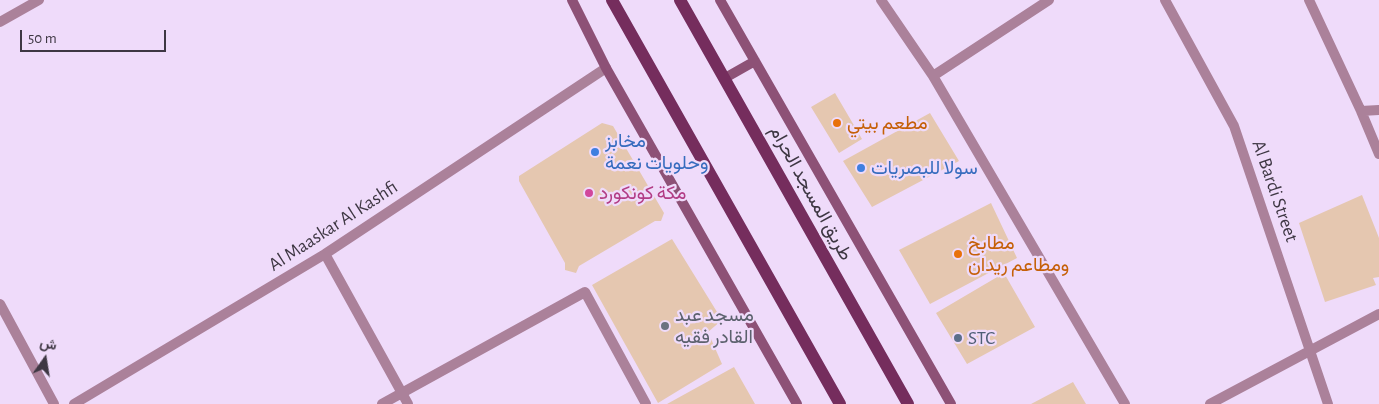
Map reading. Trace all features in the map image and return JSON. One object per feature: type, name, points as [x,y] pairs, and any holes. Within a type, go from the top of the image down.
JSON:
[{"type":"main road","points":[[612,0],[840,404]]},
{"type":"main road","name":"طريق المسجد الحرام","points":[[680,0],[908,404]]},
{"type":"street","points":[[0,22],[39,0]]},
{"type":"street","points":[[572,0],[606,68],[797,404]]},
{"type":"street","points":[[720,0],[951,404]]},
{"type":"street","points":[[881,0],[933,76],[1124,404]]},
{"type":"street","points":[[933,76],[1049,0]]},
{"type":"street","name":"Al Bardi Street","points":[[1165,0],[1234,126],[1328,404]]},
{"type":"street","points":[[1309,0],[1379,154]]},
{"type":"street","points":[[725,78],[755,61]]},
{"type":"street","name":"Al Maaskar Al Kashfi","points":[[74,404],[325,254],[606,68]]},
{"type":"street","points":[[1361,111],[1379,110]]},
{"type":"street","points":[[325,254],[408,404]]},
{"type":"street","points":[[382,404],[585,292],[646,404]]},
{"type":"street","points":[[0,304],[54,404]]},
{"type":"street","points":[[1210,404],[1379,314]]},
{"type":"building","name":"مطعم بيتي","points":[[835,93],[862,139],[839,153],[811,107]]},
{"type":"building","points":[[930,113],[959,161],[872,207],[843,161]]},
{"type":"building","name":"مكة كونكورد","points":[[602,123],[613,126],[664,213],[661,221],[655,221],[579,266],[576,273],[565,270],[565,263],[519,181],[519,176]]},
{"type":"building","points":[[1362,195],[1379,238],[1379,277],[1373,278],[1376,285],[1325,302],[1299,223]]},
{"type":"building","name":"مطابخ ومطاعم ريدان","points":[[991,203],[1017,258],[930,304],[899,250]]},
{"type":"building","name":"مسجد عبد القادر فقيه","points":[[672,239],[722,320],[708,332],[722,364],[658,403],[592,285]]},
{"type":"building","points":[[1004,273],[1035,327],[967,364],[936,313]]},
{"type":"building","points":[[734,367],[755,404],[667,404]]},
{"type":"building","points":[[1073,382],[1086,404],[1031,404]]},
{"type":"place","name":"مطعم بيتي","points":[[837,123]]},
{"type":"place","name":"مخابز وحلويات نعمة","points":[[595,152]]},
{"type":"place","name":"سولا للبصريات","points":[[861,168]]},
{"type":"place","name":"مكة كونكورد","points":[[589,193]]},
{"type":"place","name":"مطابخ ومطاعم ريدان","points":[[958,254]]},
{"type":"place","name":"مسجد عبد القادر فقيه","points":[[665,326]]},
{"type":"place","name":"STC","points":[[958,338]]}]
